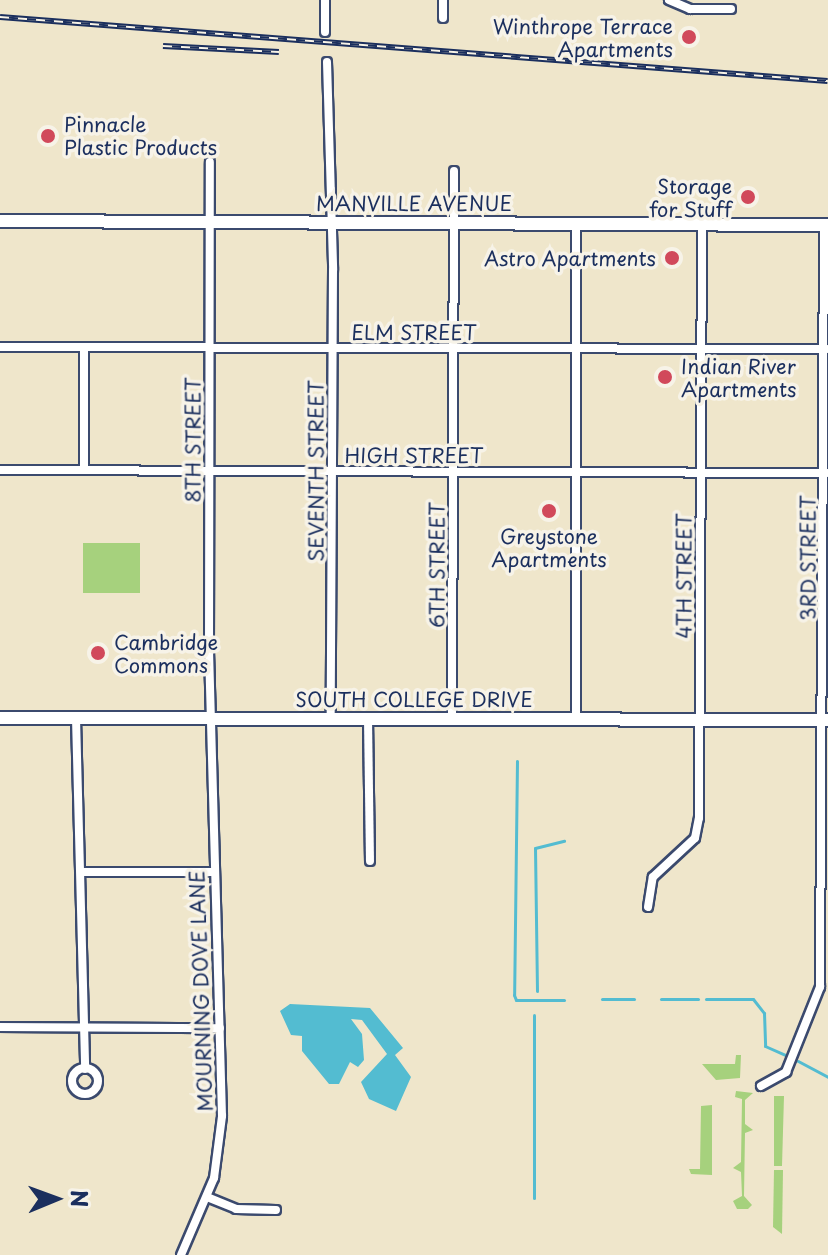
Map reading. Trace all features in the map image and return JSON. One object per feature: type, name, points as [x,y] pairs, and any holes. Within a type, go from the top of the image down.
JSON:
[{"type":"street","points":[[325,0],[325,32]]},
{"type":"street","points":[[443,0],[443,18]]},
{"type":"street","points":[[669,0],[690,9],[731,9]]},
{"type":"street","name":"SEVENTH STREET","points":[[327,62],[332,223],[331,719]]},
{"type":"street","name":"8TH STREET","points":[[210,162],[210,718]]},
{"type":"street","name":"6TH STREET","points":[[452,719],[454,171]]},
{"type":"street","name":"MANVILLE AVENUE","points":[[0,221],[826,225]]},
{"type":"street","points":[[576,224],[576,720]]},
{"type":"street","name":"4TH STREET","points":[[648,907],[649,887],[659,868],[689,847],[698,830],[702,225]]},
{"type":"street","name":"3RD STREET","points":[[761,1086],[786,1072],[818,1001],[826,720],[826,225]]},
{"type":"street","name":"ELM STREET","points":[[0,347],[827,349]]},
{"type":"street","points":[[84,347],[84,470]]},
{"type":"street","name":"HIGH STREET","points":[[0,470],[826,473]]},
{"type":"street","name":"SOUTH COLLEGE DRIVE","points":[[0,718],[826,720]]},
{"type":"street","points":[[76,718],[85,1069]]},
{"type":"street","name":"MOURNING DOVE LANE","points":[[181,1255],[207,1197],[221,1144],[210,718]]},
{"type":"street","points":[[368,719],[370,861]]},
{"type":"street","points":[[81,872],[214,872]]},
{"type":"street","points":[[0,1027],[220,1028]]},
{"type":"street","points":[[207,1197],[236,1209],[276,1210]]},
{"type":"green space","points":[[83,543],[140,543],[140,593],[83,593]]},
{"type":"green space","points":[[736,1055],[741,1055],[740,1078],[716,1080],[702,1064],[735,1064]]},
{"type":"green space","points":[[736,1091],[753,1093],[745,1100],[745,1124],[753,1130],[745,1133],[744,1196],[752,1205],[748,1209],[737,1209],[733,1201],[742,1196],[741,1172],[733,1168],[741,1162],[742,1099],[735,1097]]},
{"type":"green space","points":[[774,1096],[784,1096],[782,1166],[774,1166]]},
{"type":"green space","points":[[712,1105],[712,1175],[691,1174],[689,1169],[700,1169],[701,1106]]},
{"type":"green space","points":[[774,1170],[783,1170],[782,1234],[773,1227]]},
{"type":"water","points":[[290,1004],[370,1008],[403,1048],[395,1055],[411,1077],[396,1111],[369,1099],[361,1082],[387,1054],[362,1020],[351,1019],[362,1034],[364,1060],[358,1067],[350,1062],[339,1084],[329,1084],[302,1051],[302,1036],[291,1035],[280,1011]]},
{"type":"waterway","points":[[517,761],[514,995],[516,1000],[564,1000]]},
{"type":"waterway","points":[[537,991],[535,848],[564,841]]},
{"type":"waterway","points":[[602,999],[634,999]]},
{"type":"waterway","points":[[661,999],[698,999]]},
{"type":"waterway","points":[[706,999],[753,999],[764,1013],[765,1046],[785,1055]]},
{"type":"waterway","points":[[534,1015],[534,1198]]},
{"type":"waterway","points":[[798,1061],[828,1077]]},
{"type":"railway","points":[[0,17],[828,81]]},
{"type":"railway","points":[[163,46],[279,52]]},
{"type":"place","name":"Winthrope Terrace Apartments","points":[[689,37]]},
{"type":"place","name":"Pinnacle Plastic Products","points":[[48,136]]},
{"type":"place","name":"Storage for Stuff","points":[[748,197]]},
{"type":"place","name":"Astro Apartments","points":[[672,258]]},
{"type":"place","name":"Indian River Apartments","points":[[665,377]]},
{"type":"place","name":"Greystone Apartments","points":[[549,511]]},
{"type":"place","name":"Cambridge Commons","points":[[98,653]]}]
